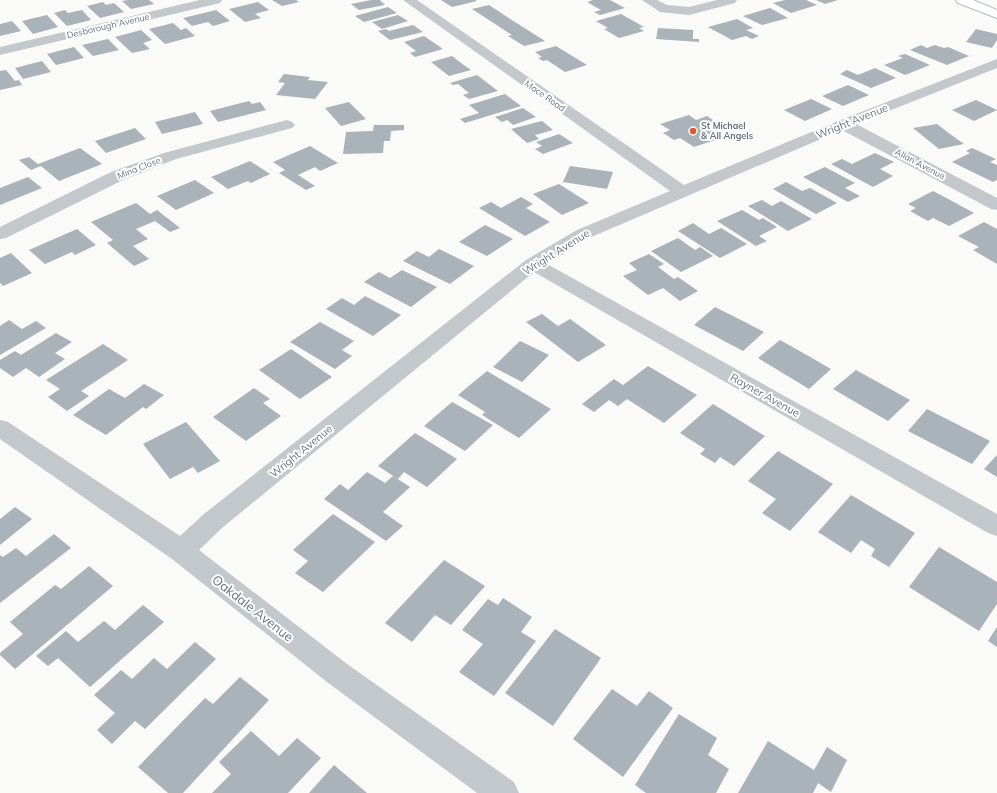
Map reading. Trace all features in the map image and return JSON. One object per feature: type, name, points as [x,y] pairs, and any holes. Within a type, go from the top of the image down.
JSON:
[{"type":"main road","points":[[962,0],[997,14]]},
{"type":"street","name":"Desborough Avenue","points":[[0,51],[216,0]]},
{"type":"street","name":"Mace Road","points":[[409,0],[682,192]]},
{"type":"street","points":[[648,0],[664,9],[689,11],[731,0]]},
{"type":"street","name":"Wright Avenue","points":[[181,551],[213,521],[533,264],[583,234],[843,124],[997,63]]},
{"type":"street","name":"Allan Avenue","points":[[843,124],[997,205]]},
{"type":"street","name":"Mina Close","points":[[0,234],[117,176],[170,156],[287,125]]},
{"type":"street","name":"Rayner Avenue","points":[[533,264],[997,526]]},
{"type":"street","name":"Oakdale Avenue","points":[[0,428],[181,551],[337,673],[503,793]]},
{"type":"building","points":[[149,0],[154,4],[131,9],[122,1]]},
{"type":"building","points":[[272,0],[296,0],[299,2],[282,6]]},
{"type":"building","points":[[371,0],[380,0],[385,5],[359,10],[351,4]]},
{"type":"building","points":[[441,0],[475,0],[477,1],[452,7]]},
{"type":"building","points":[[593,0],[610,0],[625,8],[600,15],[594,12],[601,10],[587,2]]},
{"type":"building","points":[[785,0],[806,0],[817,5],[791,13],[773,3]]},
{"type":"building","points":[[816,0],[838,0],[825,4]]},
{"type":"building","points":[[103,2],[106,5],[114,3],[124,12],[100,18],[87,6]]},
{"type":"building","points":[[258,2],[269,10],[255,14],[261,18],[245,22],[229,9]]},
{"type":"building","points":[[489,5],[545,41],[524,46],[508,36],[512,35],[472,9]]},
{"type":"building","points":[[388,7],[397,13],[364,22],[355,16]]},
{"type":"building","points":[[770,8],[788,18],[762,25],[743,16]]},
{"type":"building","points":[[65,10],[68,13],[82,10],[91,20],[67,26],[54,13]]},
{"type":"building","points":[[216,10],[230,21],[213,26],[208,22],[192,26],[183,18]]},
{"type":"building","points":[[621,14],[644,27],[639,28],[644,31],[619,38],[604,29],[608,28],[596,21]]},
{"type":"building","points":[[47,15],[58,27],[33,34],[22,21]]},
{"type":"building","points":[[398,15],[408,21],[382,29],[372,22]]},
{"type":"building","points":[[737,19],[753,28],[746,30],[759,36],[752,39],[746,36],[732,40],[708,27]]},
{"type":"building","points":[[12,21],[21,31],[0,36],[0,24]]},
{"type":"building","points":[[173,23],[181,30],[186,28],[195,36],[165,44],[149,29]]},
{"type":"building","points":[[413,25],[423,32],[390,40],[378,31],[386,29],[389,31]]},
{"type":"building","points":[[658,28],[693,30],[693,39],[699,39],[699,42],[656,39]]},
{"type":"building","points":[[976,29],[997,34],[997,40],[992,48],[966,42]]},
{"type":"building","points":[[141,30],[152,40],[143,43],[150,49],[132,53],[115,37]]},
{"type":"building","points":[[424,36],[443,49],[415,57],[410,53],[416,51],[404,42]]},
{"type":"building","points":[[108,39],[119,50],[93,56],[82,45]]},
{"type":"building","points":[[921,45],[927,48],[935,45],[944,48],[948,47],[969,56],[947,65],[910,50]]},
{"type":"building","points":[[556,46],[587,65],[565,72],[547,60],[543,61],[538,58],[542,57],[535,52]]},
{"type":"building","points":[[74,47],[84,58],[56,65],[47,54]]},
{"type":"building","points":[[905,54],[930,65],[905,75],[884,65],[903,58],[898,56]]},
{"type":"building","points":[[452,56],[471,70],[449,76],[431,62]]},
{"type":"building","points":[[42,61],[51,72],[23,79],[15,68]]},
{"type":"building","points":[[875,68],[896,78],[871,88],[840,74],[847,70],[858,75]]},
{"type":"building","points":[[6,70],[15,81],[19,80],[22,85],[0,90],[0,71]]},
{"type":"building","points":[[284,74],[310,77],[308,80],[328,82],[315,99],[276,95],[285,83],[278,82]]},
{"type":"building","points":[[477,75],[498,91],[469,99],[463,95],[469,93],[458,84],[453,85],[450,83]]},
{"type":"building","points":[[848,85],[869,95],[843,106],[822,96]]},
{"type":"building","points":[[505,94],[521,106],[465,123],[460,119],[479,113],[469,105]]},
{"type":"building","points":[[811,99],[832,109],[805,121],[784,110]]},
{"type":"building","points":[[976,100],[997,110],[974,121],[952,110]]},
{"type":"building","points":[[249,101],[252,104],[260,102],[266,110],[218,122],[210,111]]},
{"type":"building","points":[[349,102],[366,119],[341,126],[325,108]]},
{"type":"building","points":[[523,108],[536,117],[513,125],[507,120],[502,122],[495,117]]},
{"type":"building","points":[[195,112],[203,124],[162,134],[155,122]]},
{"type":"building","name":"St Michael & All Angels","points":[[689,115],[696,120],[707,116],[726,129],[717,132],[724,137],[694,147],[680,138],[674,140],[663,133],[670,130],[660,124]]},
{"type":"building","points":[[542,121],[553,130],[535,135],[539,139],[527,143],[511,129]]},
{"type":"building","points":[[937,124],[964,144],[939,149],[913,128]]},
{"type":"building","points":[[374,125],[404,125],[404,130],[391,131],[390,141],[384,141],[383,153],[343,154],[346,132],[373,131]]},
{"type":"building","points":[[135,128],[146,139],[106,153],[95,141]]},
{"type":"building","points":[[559,134],[573,143],[543,154],[535,149],[542,146],[536,142]]},
{"type":"building","points":[[310,146],[338,163],[320,171],[315,167],[298,175],[315,186],[306,190],[279,173],[285,170],[273,162]]},
{"type":"building","points":[[80,148],[102,164],[59,181],[41,166],[31,170],[19,160],[29,157],[38,164]]},
{"type":"building","points":[[972,148],[996,159],[990,162],[997,165],[997,180],[993,182],[952,162],[970,153],[966,151]]},
{"type":"building","points":[[875,153],[894,162],[880,169],[893,176],[873,187],[831,164],[842,159],[852,164]]},
{"type":"building","points":[[250,161],[270,174],[251,183],[248,181],[228,189],[211,177]]},
{"type":"building","points":[[570,166],[613,172],[607,189],[563,182]]},
{"type":"building","points":[[825,167],[855,183],[845,188],[860,196],[848,202],[803,177]]},
{"type":"building","points":[[28,177],[42,188],[0,205],[0,188]]},
{"type":"building","points":[[195,180],[214,193],[176,210],[157,196]]},
{"type":"building","points":[[786,182],[802,191],[810,188],[837,203],[816,214],[773,189]]},
{"type":"building","points":[[559,184],[589,203],[562,215],[533,194]]},
{"type":"building","points":[[933,191],[974,213],[949,226],[933,218],[928,221],[910,211],[916,208],[908,204]]},
{"type":"building","points":[[521,197],[533,204],[526,208],[550,222],[525,236],[479,208],[491,202],[501,208]]},
{"type":"building","points":[[762,200],[772,206],[781,201],[812,219],[788,231],[748,206]]},
{"type":"building","points":[[136,203],[150,214],[157,210],[180,228],[170,232],[155,221],[136,229],[148,239],[133,246],[149,259],[134,266],[107,243],[113,240],[91,222]]},
{"type":"building","points":[[742,210],[759,220],[763,218],[777,227],[759,236],[767,241],[756,246],[717,221]]},
{"type":"building","points":[[984,222],[997,229],[997,264],[973,250],[979,247],[958,236]]},
{"type":"building","points":[[693,223],[709,234],[721,228],[747,244],[720,258],[678,231]]},
{"type":"building","points":[[485,225],[513,239],[487,256],[459,242]]},
{"type":"building","points":[[77,229],[96,245],[75,255],[72,252],[45,264],[29,250]]},
{"type":"building","points":[[678,238],[695,250],[700,247],[713,256],[681,272],[651,251]]},
{"type":"building","points":[[439,249],[474,266],[450,284],[403,261],[417,251],[429,257]]},
{"type":"building","points":[[11,253],[32,273],[3,286],[0,283],[0,258]]},
{"type":"building","points":[[649,254],[664,264],[658,267],[674,279],[678,277],[698,291],[680,301],[663,288],[648,295],[623,276],[637,270],[629,263]]},
{"type":"building","points":[[402,270],[437,287],[411,307],[364,282],[379,272],[390,278]]},
{"type":"building","points":[[365,296],[401,315],[373,336],[326,309],[342,298],[354,305]]},
{"type":"building","points":[[715,307],[764,332],[743,351],[694,325]]},
{"type":"building","points":[[542,314],[558,326],[570,319],[606,345],[578,362],[526,322]]},
{"type":"building","points":[[9,320],[22,329],[36,321],[46,328],[0,355],[0,326]]},
{"type":"building","points":[[320,322],[354,341],[342,350],[352,356],[335,369],[290,342]]},
{"type":"building","points":[[56,333],[72,342],[55,353],[65,359],[39,377],[26,368],[13,377],[0,368],[0,360],[15,351],[21,355]]},
{"type":"building","points":[[780,340],[831,369],[809,389],[758,358]]},
{"type":"building","points":[[520,341],[549,355],[522,382],[493,367]]},
{"type":"building","points":[[103,344],[128,360],[81,391],[89,396],[67,411],[48,397],[60,389],[46,380]]},
{"type":"building","points":[[291,349],[332,377],[300,399],[259,370]]},
{"type":"building","points":[[648,366],[697,395],[664,423],[627,399],[618,406],[609,400],[594,412],[582,404],[614,379],[623,385]]},
{"type":"building","points":[[856,370],[910,400],[888,421],[833,389]]},
{"type":"building","points":[[487,371],[551,409],[519,438],[482,415],[485,412],[458,395]]},
{"type":"building","points":[[144,384],[164,395],[146,409],[143,407],[106,435],[73,415],[109,389],[125,398]]},
{"type":"building","points":[[254,388],[270,399],[263,403],[281,416],[246,441],[213,417]]},
{"type":"building","points":[[452,402],[493,425],[465,451],[424,426]]},
{"type":"building","points":[[713,404],[765,436],[734,466],[720,457],[715,463],[700,454],[705,449],[680,433]]},
{"type":"building","points":[[927,409],[990,441],[972,464],[908,431]]},
{"type":"building","points":[[186,422],[220,461],[198,473],[193,467],[170,479],[143,444]]},
{"type":"building","points":[[415,433],[457,459],[427,487],[404,472],[398,479],[378,466]]},
{"type":"building","points":[[778,451],[833,484],[790,531],[762,513],[776,499],[748,481]]},
{"type":"building","points":[[997,455],[997,477],[984,469]]},
{"type":"building","points":[[367,472],[385,483],[393,476],[410,487],[383,512],[403,526],[386,541],[324,499],[340,484],[348,490]]},
{"type":"building","points":[[851,495],[915,533],[889,567],[871,556],[875,549],[861,540],[851,553],[818,532]]},
{"type":"building","points":[[15,507],[32,519],[0,545],[0,519]]},
{"type":"building","points":[[333,514],[375,542],[323,592],[295,573],[308,561],[293,550]]},
{"type":"building","points":[[54,534],[71,548],[0,603],[0,555],[3,557],[16,548],[26,556]]},
{"type":"building","points":[[939,547],[997,582],[997,604],[979,631],[909,587]]},
{"type":"building","points":[[444,560],[485,586],[451,625],[435,615],[412,642],[385,623]]},
{"type":"building","points":[[89,566],[113,586],[15,669],[0,655],[0,653],[23,634],[10,622],[55,585],[61,589]]},
{"type":"building","points":[[503,598],[532,617],[521,632],[536,641],[494,696],[459,672],[483,644],[462,630],[488,599],[498,605]]},
{"type":"building","points":[[143,605],[164,622],[90,687],[58,658],[48,666],[36,656],[66,631],[78,642],[104,621],[115,630]]},
{"type":"building","points":[[997,627],[997,647],[988,641]]},
{"type":"building","points":[[555,629],[601,658],[553,726],[505,693]]},
{"type":"building","points":[[195,642],[216,659],[145,729],[135,721],[112,744],[97,730],[115,713],[94,695],[121,670],[132,679],[154,658],[167,669]]},
{"type":"building","points":[[240,677],[269,700],[183,793],[168,793],[138,767],[205,698],[213,704]]},
{"type":"building","points":[[612,689],[637,706],[649,691],[673,708],[623,777],[573,739]]},
{"type":"building","points":[[679,714],[717,738],[708,755],[729,769],[716,793],[646,793],[635,785]]},
{"type":"building","points":[[251,731],[279,756],[297,738],[321,758],[288,793],[212,793],[231,774],[219,762]]},
{"type":"building","points":[[768,741],[814,770],[827,747],[847,760],[831,792],[818,783],[813,793],[738,793]]},
{"type":"building","points":[[334,765],[367,793],[309,793]]},
{"type":"place","name":"St Michael & All Angels","points":[[693,131]]}]
